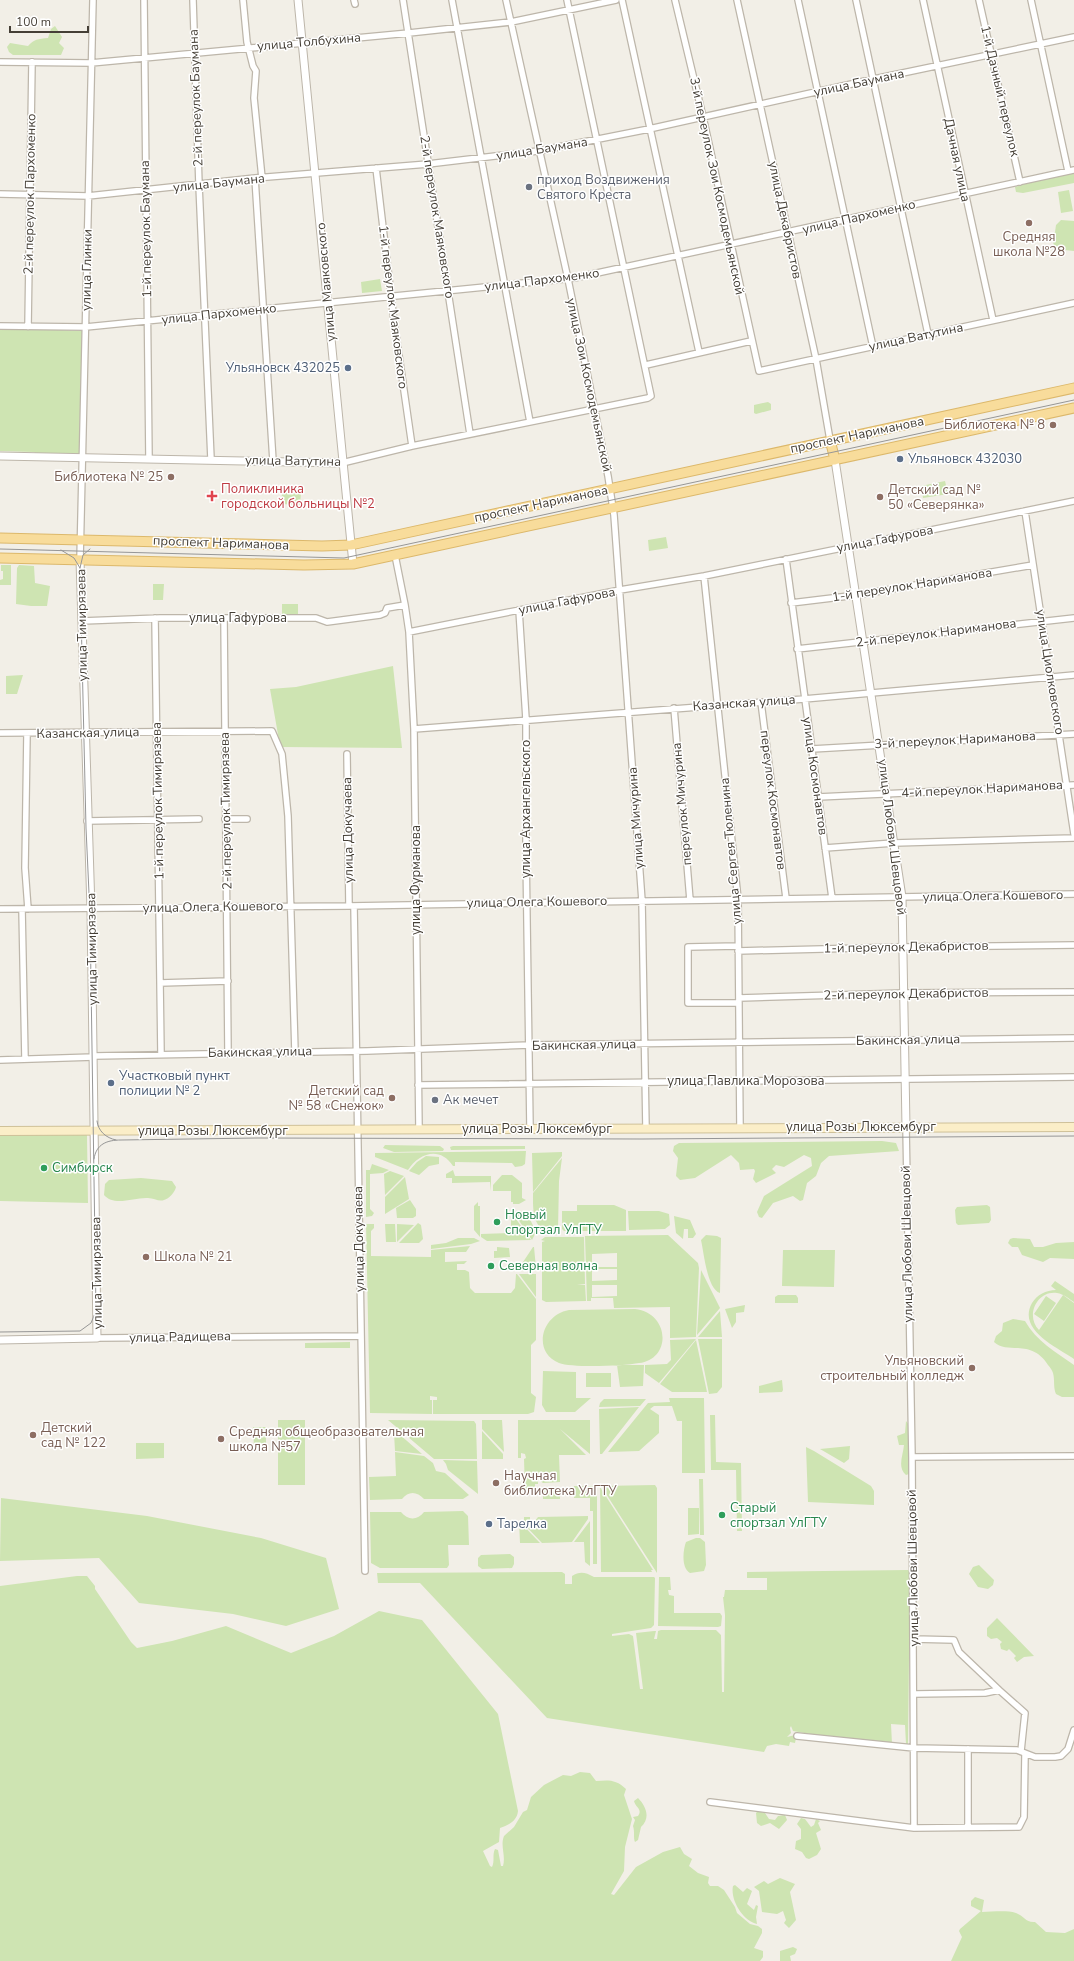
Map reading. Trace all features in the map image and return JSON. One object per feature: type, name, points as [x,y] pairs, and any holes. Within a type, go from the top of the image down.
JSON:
[{"type":"main road","name":"проспект Нариманова","points":[[0,538],[322,546],[351,545],[1074,388]]},
{"type":"main road","name":"проспект Нариманова","points":[[0,558],[318,565],[353,564],[1074,408]]},
{"type":"main road","points":[[830,440],[835,460]]},
{"type":"main road","name":"улица Розы Люксембург","points":[[0,1131],[1074,1127]]},
{"type":"street","name":"улица Глинки","points":[[80,560],[82,539],[93,0]]},
{"type":"street","name":"1-й переулок Баумана","points":[[144,0],[149,459]]},
{"type":"street","name":"2-й переулок Баумана","points":[[193,0],[199,185],[211,459]]},
{"type":"street","points":[[243,0],[248,48],[256,71],[254,98],[262,178]]},
{"type":"street","name":"улица Маяковского","points":[[298,0],[353,564]]},
{"type":"street","name":"2-й переулок Маяковского","points":[[403,0],[470,434]]},
{"type":"street","points":[[452,0],[530,422]]},
{"type":"street","name":"улица Зои Космодемьянской","points":[[506,0],[538,151],[568,279],[613,508]]},
{"type":"street","points":[[568,0],[624,268],[646,365],[751,341]]},
{"type":"street","name":"улица Толбухина","points":[[0,62],[91,63],[409,33],[511,22],[616,0]]},
{"type":"street","points":[[622,0],[698,352]]},
{"type":"street","name":"3-й переулок Зои Космодемьянской","points":[[675,0],[703,117],[751,341],[759,371]]},
{"type":"street","name":"улица Декабристов","points":[[737,0],[816,359],[830,440]]},
{"type":"street","points":[[798,0],[819,92],[872,346]]},
{"type":"street","points":[[856,0],[928,334]]},
{"type":"street","name":"Дачная улица","points":[[923,0],[964,194],[993,320]]},
{"type":"street","name":"1-й Дачный переулок","points":[[979,0],[1020,182]]},
{"type":"street","points":[[1031,0],[1040,44],[1071,170]]},
{"type":"street","name":"улица Баумана","points":[[0,194],[88,196],[255,178],[428,164],[538,151],[650,129],[874,79],[1074,37]]},
{"type":"street","name":"2-й переулок Пархоменко","points":[[28,326],[32,62]]},
{"type":"street","name":"1-й переулок Маяковского","points":[[376,168],[391,297],[412,446]]},
{"type":"street","name":"улица Пархоменко","points":[[0,326],[86,327],[568,279],[788,233],[1071,170]]},
{"type":"street","points":[[255,178],[256,225],[273,461]]},
{"type":"street","name":"улица Ватутина","points":[[759,371],[1074,303]]},
{"type":"street","name":"улица Ватутина","points":[[0,456],[83,459],[211,459],[342,463],[412,446],[648,398],[652,396],[646,365]]},
{"type":"street","name":"улица Любови Шевцовой","points":[[835,460],[850,546],[902,897],[912,1457],[914,1828]]},
{"type":"street","name":"улица Гафурова","points":[[409,632],[620,590],[704,576],[1074,501]]},
{"type":"street","name":"улица Мичурина","points":[[613,508],[642,901],[646,1128]]},
{"type":"street","name":"улица Циолковского","points":[[1025,510],[1074,834]]},
{"type":"street","points":[[395,555],[409,632]]},
{"type":"street","name":"улица Космонавтов","points":[[786,559],[797,649],[832,898]]},
{"type":"street","name":"улица Тимирязева","points":[[80,560],[87,821],[91,909],[97,1338]]},
{"type":"street","name":"1-й переулок Нариманова","points":[[792,603],[857,595],[1033,565]]},
{"type":"street","name":"улица Сергея Тюленина","points":[[704,576],[738,899],[740,1128]]},
{"type":"street","name":"улица Гафурова","points":[[82,621],[155,618],[316,618],[327,622],[380,615],[385,613],[387,608],[405,605]]},
{"type":"street","name":"улица Архангельского","points":[[519,610],[526,719],[530,1128]]},
{"type":"street","name":"1-й переулок Тимирязева","points":[[155,618],[159,820],[161,1054]]},
{"type":"street","name":"2-й переулок Тимирязева","points":[[224,618],[226,691],[224,731],[225,819],[228,906],[228,1053]]},
{"type":"street","name":"2-й переулок Нариманова","points":[[797,649],[1042,620],[1074,618]]},
{"type":"street","name":"улица Фурманова","points":[[409,632],[414,729],[419,1129]]},
{"type":"street","name":"Казанская улица","points":[[414,729],[628,711],[804,699],[1074,675]]},
{"type":"street","name":"переулок Космонавтов","points":[[761,702],[786,898]]},
{"type":"street","name":"переулок Мичурина","points":[[674,708],[690,900]]},
{"type":"street","name":"Казанская улица","points":[[0,733],[272,731],[282,754],[285,780],[288,816],[291,906]]},
{"type":"street","points":[[25,1059],[27,734]]},
{"type":"street","name":"3-й переулок Нариманова","points":[[812,749],[1074,734]]},
{"type":"street","name":"улица Докучаева","points":[[347,754],[356,1051],[365,1572]]},
{"type":"street","name":"4-й переулок Нариманова","points":[[818,797],[1074,785]]},
{"type":"street","points":[[87,821],[199,819]]},
{"type":"street","points":[[225,819],[247,819]]},
{"type":"street","points":[[825,848],[894,843],[1074,838]]},
{"type":"street","name":"улица Олега Кошевого","points":[[0,909],[352,906],[1074,894]]},
{"type":"street","points":[[291,906],[295,1052]]},
{"type":"street","name":"1-й переулок Декабристов","points":[[688,1003],[688,947],[738,949],[1074,945]]},
{"type":"street","points":[[160,983],[228,981]]},
{"type":"street","name":"2-й переулок Декабристов","points":[[688,1003],[904,994],[1074,992]]},
{"type":"street","name":"Бакинская улица","points":[[0,1060],[161,1054],[356,1051],[530,1045],[1074,1038]]},
{"type":"street","name":"улица Павлика Морозова","points":[[418,1085],[646,1081],[739,1082],[1074,1078]]},
{"type":"street","name":"улица Радищева","points":[[0,1340],[360,1336]]},
{"type":"street","points":[[912,1457],[1074,1456]]},
{"type":"street","points":[[710,1802],[914,1828],[1019,1827],[1024,1817],[1023,1753],[1025,1713],[959,1652],[954,1640],[914,1639]]},
{"type":"street","points":[[914,1694],[985,1693],[1000,1690]]},
{"type":"street","points":[[797,1736],[914,1748],[968,1748],[1023,1753],[1035,1757],[1061,1756],[1068,1749],[1074,1730]]},
{"type":"street","points":[[968,1748],[968,1827]]},
{"type":"green space","points":[[55,26],[62,37],[59,43],[64,48],[61,55],[13,55],[9,52],[7,47],[10,43],[28,46],[36,40],[48,38],[51,29]]},
{"type":"green space","points":[[1074,173],[1074,183],[1023,193],[1016,192],[1015,187],[1051,176]]},
{"type":"green space","points":[[1069,190],[1073,211],[1061,213],[1058,192]]},
{"type":"green space","points":[[1061,220],[1074,221],[1074,251],[1055,249],[1051,235],[1055,232],[1056,225]]},
{"type":"green space","points":[[380,279],[382,291],[362,293],[361,282]]},
{"type":"green space","points":[[0,327],[82,331],[79,454],[38,454],[33,452],[0,451]]},
{"type":"green space","points":[[768,402],[771,404],[771,410],[756,414],[754,413],[754,405]]},
{"type":"green space","points":[[945,481],[948,494],[923,498],[921,486]]},
{"type":"green space","points":[[282,493],[301,493],[300,505],[281,504]]},
{"type":"green space","points":[[666,537],[668,548],[649,551],[648,540]]},
{"type":"green space","points":[[1,565],[11,565],[11,585],[0,585],[0,580],[3,579]]},
{"type":"green space","points":[[19,565],[34,566],[35,583],[50,586],[47,606],[16,604],[17,568]]},
{"type":"green space","points":[[153,584],[164,584],[163,600],[153,600]]},
{"type":"green space","points":[[282,604],[298,604],[298,614],[282,614]]},
{"type":"green space","points":[[393,666],[402,748],[280,746],[270,689],[296,687]]},
{"type":"green space","points":[[23,675],[17,694],[6,694],[6,676]]},
{"type":"green space","name":"Симбирск","points":[[0,1135],[87,1135],[88,1203],[0,1201]]},
{"type":"green space","points":[[882,1141],[896,1143],[899,1151],[829,1156],[821,1163],[816,1176],[807,1183],[803,1200],[800,1201],[793,1196],[773,1203],[762,1218],[759,1217],[757,1212],[764,1196],[812,1166],[811,1158],[804,1155],[784,1167],[776,1165],[772,1169],[776,1173],[756,1183],[753,1179],[754,1169],[740,1170],[739,1163],[731,1155],[695,1178],[680,1180],[676,1176],[678,1158],[673,1151],[674,1146],[679,1143]]},
{"type":"green space","points":[[385,1145],[440,1146],[444,1149],[443,1151],[394,1152],[383,1148]]},
{"type":"green space","points":[[525,1146],[525,1149],[451,1150],[450,1147]]},
{"type":"green space","points":[[526,1151],[525,1164],[515,1167],[512,1163],[455,1162],[455,1166],[453,1166],[442,1156],[430,1154],[418,1159],[408,1170],[375,1157],[375,1153]]},
{"type":"green space","points":[[562,1152],[562,1156],[533,1192],[532,1153]]},
{"type":"green space","points":[[426,1156],[439,1157],[439,1164],[429,1166],[419,1175],[409,1171],[417,1162]]},
{"type":"green space","points":[[562,1158],[559,1181],[558,1230],[555,1232],[545,1231],[535,1219],[533,1209],[533,1193]]},
{"type":"green space","points":[[372,1164],[389,1170],[383,1173],[370,1174],[370,1209],[374,1213],[372,1216],[366,1217],[366,1170],[370,1170]]},
{"type":"green space","points":[[453,1170],[455,1176],[491,1176],[491,1191],[490,1182],[452,1183],[452,1178],[446,1178],[446,1174]]},
{"type":"green space","points":[[390,1171],[404,1176],[385,1195],[384,1174]]},
{"type":"green space","points":[[502,1175],[512,1175],[522,1183],[522,1198],[526,1200],[519,1204],[513,1204],[513,1202],[511,1202],[511,1191],[493,1191],[493,1185]]},
{"type":"green space","points":[[405,1177],[409,1199],[385,1214],[385,1197]]},
{"type":"green space","points":[[141,1178],[172,1181],[176,1187],[170,1197],[162,1200],[143,1198],[119,1201],[108,1199],[104,1195],[105,1184],[109,1180]]},
{"type":"green space","points":[[410,1200],[416,1209],[416,1216],[413,1218],[397,1218],[396,1208]]},
{"type":"green space","points":[[478,1202],[478,1206],[480,1206],[480,1237],[474,1230],[474,1206]]},
{"type":"green space","points":[[577,1205],[614,1205],[626,1210],[626,1231],[564,1231],[562,1229],[562,1211],[577,1211]]},
{"type":"green space","points":[[987,1205],[990,1207],[991,1220],[989,1223],[958,1225],[956,1223],[955,1210],[957,1207]]},
{"type":"green space","points":[[528,1211],[528,1215],[536,1232],[532,1240],[516,1216],[511,1215],[514,1212]]},
{"type":"green space","points":[[628,1211],[659,1211],[669,1214],[670,1225],[665,1229],[629,1230]]},
{"type":"green space","points":[[674,1216],[690,1220],[696,1234],[693,1238],[688,1238],[688,1229],[684,1229],[683,1239],[676,1233]]},
{"type":"green space","points":[[511,1219],[516,1219],[531,1240],[487,1241],[481,1237],[481,1234],[511,1233]]},
{"type":"green space","points":[[418,1223],[421,1225],[423,1239],[419,1243],[399,1243]]},
{"type":"green space","points":[[366,1224],[374,1224],[374,1228],[371,1231],[371,1256],[431,1257],[431,1250],[470,1246],[466,1252],[445,1252],[445,1262],[467,1261],[464,1264],[457,1264],[457,1270],[465,1270],[469,1272],[470,1288],[475,1293],[511,1293],[515,1288],[517,1274],[536,1299],[536,1340],[531,1345],[531,1393],[536,1397],[534,1412],[528,1414],[433,1414],[433,1400],[437,1400],[437,1397],[430,1396],[430,1400],[432,1400],[432,1414],[370,1413]]},
{"type":"green space","points":[[385,1224],[395,1224],[396,1242],[386,1242]]},
{"type":"green space","points":[[397,1224],[414,1225],[397,1242]]},
{"type":"green space","points":[[668,1235],[698,1263],[696,1337],[670,1338],[670,1307],[614,1308],[613,1298],[591,1298],[591,1301],[587,1301],[585,1236]],"holes":[[[617,1253],[617,1267],[592,1267],[592,1254]],[[592,1269],[617,1269],[617,1280],[592,1281]],[[592,1285],[617,1285],[617,1296],[592,1297]]]},
{"type":"green space","points":[[706,1235],[721,1238],[720,1293],[712,1285],[707,1270],[701,1240]]},
{"type":"green space","points":[[545,1237],[584,1237],[585,1284],[577,1285],[585,1285],[586,1301],[546,1302],[542,1300],[542,1242],[545,1241],[541,1240]]},
{"type":"green space","points":[[458,1238],[474,1238],[480,1241],[471,1244],[431,1249],[431,1245],[446,1243]]},
{"type":"green space","points":[[1010,1239],[1030,1239],[1034,1247],[1043,1247],[1056,1243],[1074,1242],[1074,1259],[1050,1258],[1043,1262],[1022,1255],[1018,1247],[1012,1247],[1008,1243]]},
{"type":"green space","points":[[497,1247],[509,1248],[510,1257],[494,1258],[494,1251],[497,1251]]},
{"type":"green space","points":[[533,1247],[536,1268],[519,1268]]},
{"type":"green space","points":[[783,1250],[835,1250],[834,1287],[782,1286]]},
{"type":"green space","points":[[701,1270],[720,1308],[697,1335]]},
{"type":"green space","points":[[519,1274],[536,1274],[536,1297]]},
{"type":"green space","points":[[1055,1281],[1074,1294],[1074,1302],[1062,1294],[1050,1293],[1039,1300],[1035,1305],[1033,1318],[1039,1330],[1063,1295],[1074,1303],[1074,1359],[1041,1337],[1034,1329],[1030,1321],[1029,1313],[1032,1303],[1042,1294],[1056,1290],[1051,1286]]},
{"type":"green space","points":[[778,1295],[796,1295],[798,1298],[798,1303],[775,1303],[775,1297]]},
{"type":"green space","points":[[1046,1296],[1056,1303],[1044,1321],[1034,1314]]},
{"type":"green space","points":[[745,1305],[744,1312],[736,1313],[736,1322],[732,1328],[725,1309]]},
{"type":"green space","points":[[635,1309],[647,1312],[655,1319],[660,1327],[662,1336],[661,1345],[657,1353],[650,1360],[622,1365],[575,1366],[559,1363],[551,1358],[545,1351],[543,1334],[546,1326],[559,1313],[569,1310]]},
{"type":"green space","points":[[720,1311],[722,1337],[698,1337]]},
{"type":"green space","points":[[1013,1319],[1025,1321],[1035,1334],[1053,1351],[1074,1365],[1074,1397],[1062,1397],[1056,1394],[1052,1371],[1041,1357],[1034,1352],[1027,1349],[1000,1346],[994,1342],[996,1336],[1002,1331],[1003,1323]]},
{"type":"green space","points":[[696,1339],[659,1383],[645,1373],[645,1365],[667,1364],[671,1360],[670,1340]]},
{"type":"green space","points":[[698,1339],[722,1339],[722,1387],[717,1393],[709,1394]]},
{"type":"green space","points":[[696,1340],[707,1392],[672,1392],[660,1384]]},
{"type":"green space","points":[[350,1342],[350,1348],[305,1348],[305,1343]]},
{"type":"green space","points":[[617,1365],[644,1365],[643,1386],[620,1387]]},
{"type":"green space","points":[[543,1371],[576,1372],[576,1398],[591,1398],[575,1412],[546,1412],[542,1405]]},
{"type":"green space","points":[[586,1373],[611,1373],[611,1387],[586,1387]]},
{"type":"green space","points":[[782,1380],[782,1392],[759,1393],[759,1386]]},
{"type":"green space","points":[[669,1398],[704,1398],[705,1473],[682,1473],[682,1421],[677,1421],[672,1406],[654,1406],[650,1409],[659,1415],[659,1433],[639,1451],[608,1452],[648,1403],[670,1402]]},
{"type":"green space","points":[[604,1399],[646,1399],[640,1406],[599,1407],[600,1403]]},
{"type":"green space","points":[[639,1407],[602,1454],[600,1454],[599,1409]]},
{"type":"green space","points":[[710,1415],[715,1415],[716,1462],[741,1463],[742,1531],[737,1531],[736,1470],[711,1470]]},
{"type":"green space","points":[[278,1420],[305,1420],[305,1485],[278,1485]]},
{"type":"green space","points":[[388,1420],[474,1421],[476,1424],[477,1459],[434,1459]]},
{"type":"green space","points":[[482,1420],[502,1420],[504,1452],[482,1429]]},
{"type":"green space","points":[[518,1420],[590,1420],[590,1454],[560,1429],[586,1455],[559,1455],[560,1482],[543,1483],[538,1479],[538,1484],[535,1484],[535,1488],[525,1490],[524,1459],[526,1458],[525,1454],[521,1453],[521,1458],[518,1458]]},
{"type":"green space","points":[[906,1421],[909,1425],[909,1474],[906,1475],[903,1472],[901,1465],[904,1445],[899,1445],[897,1436],[905,1433]]},
{"type":"green space","points":[[253,1427],[266,1427],[266,1447],[254,1447]]},
{"type":"green space","points":[[482,1431],[503,1454],[503,1459],[482,1459]]},
{"type":"green space","points":[[394,1433],[399,1434],[422,1454],[395,1451]]},
{"type":"green space","points":[[136,1443],[164,1443],[164,1458],[136,1459]]},
{"type":"green space","points":[[850,1446],[849,1459],[844,1463],[820,1449]]},
{"type":"green space","points":[[806,1447],[871,1486],[874,1491],[874,1505],[808,1502]]},
{"type":"green space","points":[[395,1452],[424,1456],[433,1463],[436,1471],[445,1473],[469,1495],[463,1499],[424,1499],[416,1493],[410,1493],[402,1499],[370,1500],[369,1477],[396,1476]]},
{"type":"green space","points":[[443,1460],[477,1461],[478,1494],[448,1470]]},
{"type":"green space","points":[[699,1479],[703,1479],[704,1535],[700,1535]]},
{"type":"green space","points":[[655,1485],[657,1488],[657,1573],[601,1486]]},
{"type":"green space","points":[[574,1486],[597,1486],[597,1564],[593,1564],[593,1511],[590,1511],[590,1498],[574,1498]]},
{"type":"green space","points":[[549,1487],[560,1487],[560,1499],[543,1499],[543,1491]]},
{"type":"green space","points":[[600,1487],[653,1570],[651,1570],[652,1572],[601,1572]]},
{"type":"green space","points":[[1,1498],[147,1516],[261,1538],[326,1558],[339,1609],[286,1626],[233,1614],[139,1603],[99,1558],[0,1561]]},
{"type":"green space","points":[[688,1508],[699,1508],[699,1534],[688,1535]]},
{"type":"green space","points":[[463,1511],[468,1516],[469,1545],[448,1545],[449,1565],[447,1568],[380,1568],[371,1563],[370,1512],[401,1512],[407,1517],[416,1518],[424,1512]]},
{"type":"green space","points":[[588,1516],[588,1519],[572,1542],[542,1543],[521,1521],[524,1521],[524,1517],[530,1517],[530,1521],[535,1521],[538,1517]]},
{"type":"green space","points":[[519,1521],[540,1543],[520,1543]]},
{"type":"green space","points":[[590,1521],[590,1566],[585,1562],[584,1542],[574,1542]]},
{"type":"green space","points":[[700,1538],[705,1542],[706,1565],[704,1571],[690,1573],[685,1567],[684,1550],[686,1542]]},
{"type":"green space","points":[[510,1554],[514,1557],[514,1564],[512,1568],[482,1569],[478,1566],[478,1558],[481,1555]]},
{"type":"green space","points":[[979,1565],[994,1580],[993,1585],[988,1589],[978,1587],[969,1574],[973,1567]]},
{"type":"green space","points":[[908,1570],[910,1573],[908,1744],[906,1744],[905,1725],[891,1724],[892,1744],[812,1736],[810,1734],[793,1731],[791,1726],[791,1733],[787,1737],[795,1735],[804,1736],[803,1739],[796,1738],[795,1743],[790,1742],[789,1746],[776,1744],[767,1746],[764,1752],[547,1718],[420,1583],[378,1583],[377,1573],[562,1572],[565,1574],[565,1584],[572,1584],[572,1576],[578,1573],[585,1573],[594,1577],[654,1577],[654,1625],[651,1628],[612,1634],[612,1636],[629,1634],[633,1636],[640,1689],[643,1689],[636,1633],[656,1631],[654,1639],[657,1639],[658,1631],[661,1630],[716,1630],[721,1635],[722,1692],[724,1692],[725,1615],[723,1597],[725,1590],[767,1590],[767,1578],[747,1578],[747,1572]]},
{"type":"green space","points":[[87,1576],[131,1642],[137,1648],[172,1641],[226,1626],[291,1653],[334,1636],[379,1611],[422,1620],[498,1714],[518,1811],[512,1822],[500,1828],[499,1842],[483,1851],[490,1866],[492,1867],[493,1865],[495,1849],[498,1850],[501,1866],[503,1866],[504,1836],[514,1827],[523,1812],[527,1810],[531,1797],[544,1785],[563,1775],[571,1776],[580,1772],[590,1773],[596,1781],[608,1780],[619,1783],[626,1789],[624,1795],[632,1819],[625,1847],[624,1871],[611,1894],[614,1895],[636,1867],[663,1852],[680,1847],[684,1854],[692,1859],[689,1866],[698,1873],[709,1877],[708,1883],[710,1886],[718,1886],[724,1890],[735,1907],[737,1913],[750,1924],[758,1926],[762,1929],[762,1933],[754,1948],[763,1951],[763,1957],[760,1961],[0,1961],[0,1586]]},
{"type":"green space","points":[[659,1577],[670,1577],[671,1590],[668,1590],[669,1595],[674,1596],[674,1613],[720,1613],[722,1616],[721,1626],[658,1626]]},
{"type":"green space","points":[[997,1618],[1034,1656],[1024,1657],[1017,1662],[1014,1658],[1016,1656],[1009,1649],[1007,1651],[1001,1649],[1000,1644],[1002,1642],[997,1638],[991,1639],[987,1636],[987,1628]]},
{"type":"green space","points":[[638,1798],[645,1808],[647,1816],[641,1827],[638,1840],[635,1842],[633,1826],[635,1820],[633,1817],[638,1816],[640,1812],[634,1801]]},
{"type":"green space","points":[[758,1811],[765,1813],[769,1819],[775,1820],[778,1816],[785,1815],[787,1820],[779,1829],[770,1823],[761,1826],[757,1823],[756,1813]]},
{"type":"green space","points":[[801,1818],[805,1819],[811,1827],[814,1825],[816,1819],[820,1821],[818,1823],[821,1830],[816,1833],[821,1849],[817,1855],[809,1859],[806,1858],[802,1852],[795,1849],[796,1841],[801,1839],[801,1829],[797,1824]]},
{"type":"green space","points":[[780,1878],[795,1884],[790,1892],[796,1920],[789,1928],[784,1923],[786,1920],[783,1911],[777,1914],[762,1912],[759,1891],[754,1887],[764,1881],[768,1884]]},
{"type":"green space","points":[[735,1885],[743,1892],[747,1888],[752,1891],[747,1904],[754,1910],[756,1905],[758,1906],[756,1917],[757,1924],[747,1919],[739,1909],[733,1892],[733,1886]]},
{"type":"green space","points":[[975,1897],[984,1900],[982,1912],[1003,1911],[1016,1913],[1029,1921],[1035,1922],[1046,1932],[1065,1933],[1074,1929],[1074,1961],[951,1961],[962,1937],[959,1931],[960,1929],[981,1911],[971,1906],[971,1901]]},
{"type":"green space","points":[[793,1947],[797,1949],[795,1954],[790,1956],[791,1961],[780,1961],[780,1951]]},
{"type":"tram line","points":[[0,549],[344,558],[1074,400]]},
{"type":"tram line","points":[[0,1332],[80,1331],[91,1323],[96,1311],[90,915],[86,828],[80,568],[83,555],[90,549]]},
{"type":"tram line","points":[[61,550],[74,558],[80,568]]},
{"type":"tram line","points":[[97,1121],[103,1134],[116,1140]]},
{"type":"tram line","points":[[94,1159],[100,1146],[107,1142],[121,1140],[258,1138],[642,1139],[1074,1136]]},
{"type":"place","name":"приход Воздвижения Святого Креста","points":[[529,187]]},
{"type":"place","name":"Средняя школа №28","points":[[1029,223]]},
{"type":"place","name":"Ульяновск 432025","points":[[348,368]]},
{"type":"place","name":"Библиотека № 8","points":[[1053,425]]},
{"type":"place","name":"Ульяновск 432030","points":[[900,459]]},
{"type":"place","name":"Библиотека № 25","points":[[171,477]]},
{"type":"place","name":"Поликлиника городской больницы №2","points":[[212,496]]},
{"type":"place","name":"Детский сад № 50 «Северянка»","points":[[880,497]]},
{"type":"place","name":"Участковый пункт полиции № 2","points":[[111,1083]]},
{"type":"place","name":"Детский сад № 58 «Снежок»","points":[[392,1098]]},
{"type":"place","name":"Ак мечет","points":[[435,1100]]},
{"type":"place","name":"Симбирск","points":[[44,1168]]},
{"type":"place","name":"Новый спортзал УлГТУ","points":[[497,1222]]},
{"type":"place","name":"Школа № 21","points":[[146,1257]]},
{"type":"place","name":"Северная волна","points":[[491,1266]]},
{"type":"place","name":"Ульяновский строительный колледж","points":[[972,1368]]},
{"type":"place","name":"Детский сад № 122","points":[[33,1435]]},
{"type":"place","name":"Средняя общеобразовательная школа №57","points":[[221,1439]]},
{"type":"place","name":"Научная библиотека УлГТУ","points":[[496,1483]]},
{"type":"place","name":"Старый спортзал УлГТУ","points":[[722,1515]]},
{"type":"place","name":"Тарелка","points":[[489,1524]]}]
